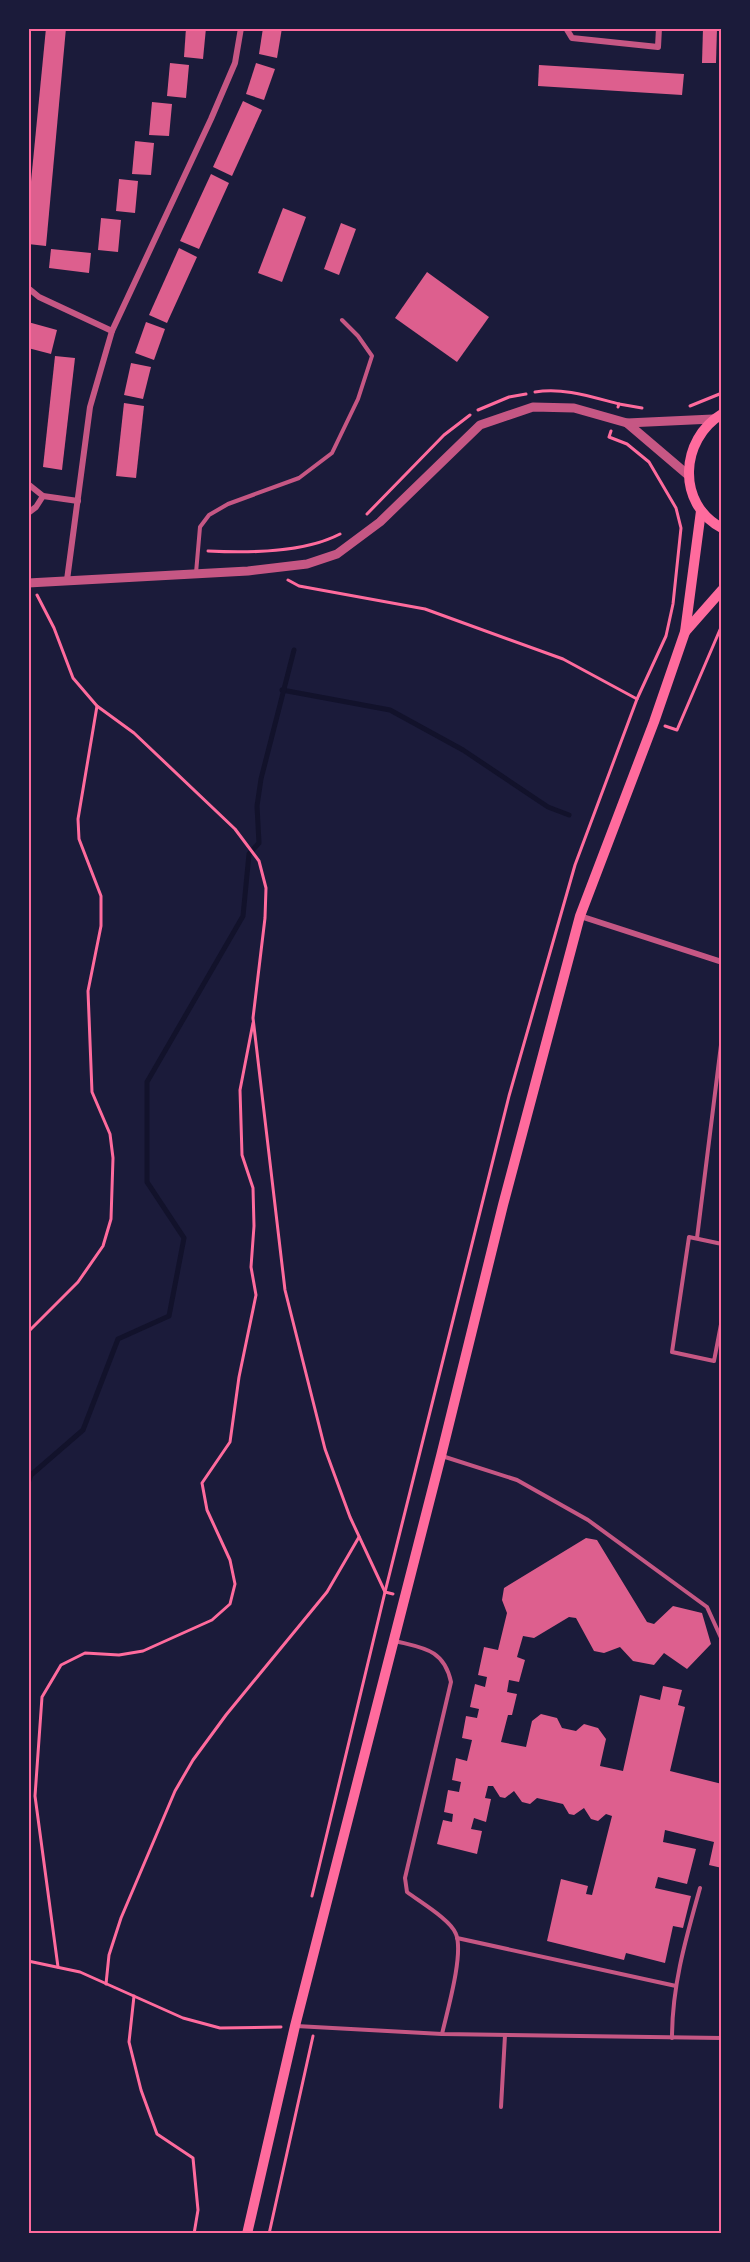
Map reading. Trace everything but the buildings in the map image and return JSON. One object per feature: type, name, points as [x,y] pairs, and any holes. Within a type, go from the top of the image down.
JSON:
[{"type":"main road","points":[[717,416],[698,435],[690,454],[688,475],[692,494],[701,511],[722,528]]},
{"type":"main road","points":[[247,2234],[295,2026],[503,1205],[580,916],[654,722],[685,632],[701,511]]},
{"type":"main road","points":[[685,632],[722,590]]},
{"type":"street","points":[[67,580],[90,407],[112,331],[215,110],[235,63],[241,28]]},
{"type":"street","points":[[566,28],[572,38],[658,46],[659,28]]},
{"type":"street","points":[[28,288],[39,297],[112,331]]},
{"type":"street","points":[[30,583],[308,564],[337,554],[380,522],[480,425],[533,407],[574,408],[627,423],[688,475]]},
{"type":"street","points":[[627,423],[717,416]]},
{"type":"street","points":[[28,484],[43,496],[78,501]]},
{"type":"street","points":[[28,513],[36,507],[43,496]]},
{"type":"street","points":[[580,916],[722,962]]},
{"type":"lane","points":[[196,573],[200,527],[209,515],[228,504],[299,478],[332,453],[358,399],[372,356],[358,336],[342,320]]},
{"type":"lane","points":[[697,1238],[722,1038]]},
{"type":"lane","points":[[722,1244],[689,1237],[672,1352],[714,1361],[722,1319]]},
{"type":"lane","points":[[441,1456],[517,1480],[588,1520],[707,1607],[722,1640]]},
{"type":"lane","points":[[394,1641],[429,1650],[448,1668],[451,1682],[405,1878],[407,1892],[442,1918],[457,1938],[458,1956],[442,2034]]},
{"type":"lane","points":[[672,2038],[672,2004],[682,1952],[700,1888]]},
{"type":"lane","points":[[457,1938],[676,1986]]},
{"type":"lane","points":[[295,2026],[442,2034],[722,2038]]},
{"type":"lane","points":[[501,2107],[505,2035]]},
{"type":"path","points":[[360,520],[444,435],[467,417],[509,397],[556,391],[649,409]]},
{"type":"path","points":[[680,408],[722,393]]},
{"type":"path","points":[[310,1904],[385,1592],[513,1084],[575,865],[637,699],[666,636],[673,604],[681,528],[676,508],[649,462],[627,444],[609,437],[619,404]]},
{"type":"path","points":[[197,551],[227,552],[302,547],[325,542],[342,533]]},
{"type":"path","points":[[265,568],[299,586],[425,609],[563,660],[637,699]]},
{"type":"path","points":[[30,583],[54,628],[72,678],[97,706],[134,733],[235,829],[259,861],[266,888],[266,918],[254,1018],[240,1090],[242,1155],[253,1188],[254,1226],[251,1267],[256,1295],[239,1377],[230,1442],[202,1483],[207,1510],[230,1560],[235,1584],[230,1604],[212,1620],[143,1651],[119,1655],[85,1653],[61,1665],[42,1697],[35,1796],[58,1967]]},
{"type":"path","points":[[654,722],[677,730],[722,625]]},
{"type":"path","points":[[28,1332],[78,1282],[103,1246],[111,1219],[113,1158],[110,1134],[92,1092],[88,991],[101,926],[101,897],[79,839],[78,819],[97,706]]},
{"type":"path","points":[[254,1018],[285,1290],[325,1449],[385,1592]]},
{"type":"path","points":[[106,1984],[109,1955],[121,1918],[175,1791],[193,1760],[226,1715],[327,1592],[360,1536]]},
{"type":"path","points":[[28,1961],[80,1972],[183,2018],[220,2028],[295,2026]]},
{"type":"path","points":[[134,1996],[129,2042],[141,2090],[157,2134],[193,2158],[198,2210],[194,2234]]},
{"type":"path","points":[[278,2038],[280,2027]]},
{"type":"path","points":[[268,2234],[315,2027]]},
{"type":"waterway","points":[[28,1483],[31,1475],[83,1430],[118,1339],[169,1316],[184,1238],[147,1182],[147,1082],[243,916],[249,854],[259,843],[257,806],[261,779],[294,650]]},
{"type":"waterway","points":[[282,690],[390,710],[463,750],[548,807],[569,815]]}]
